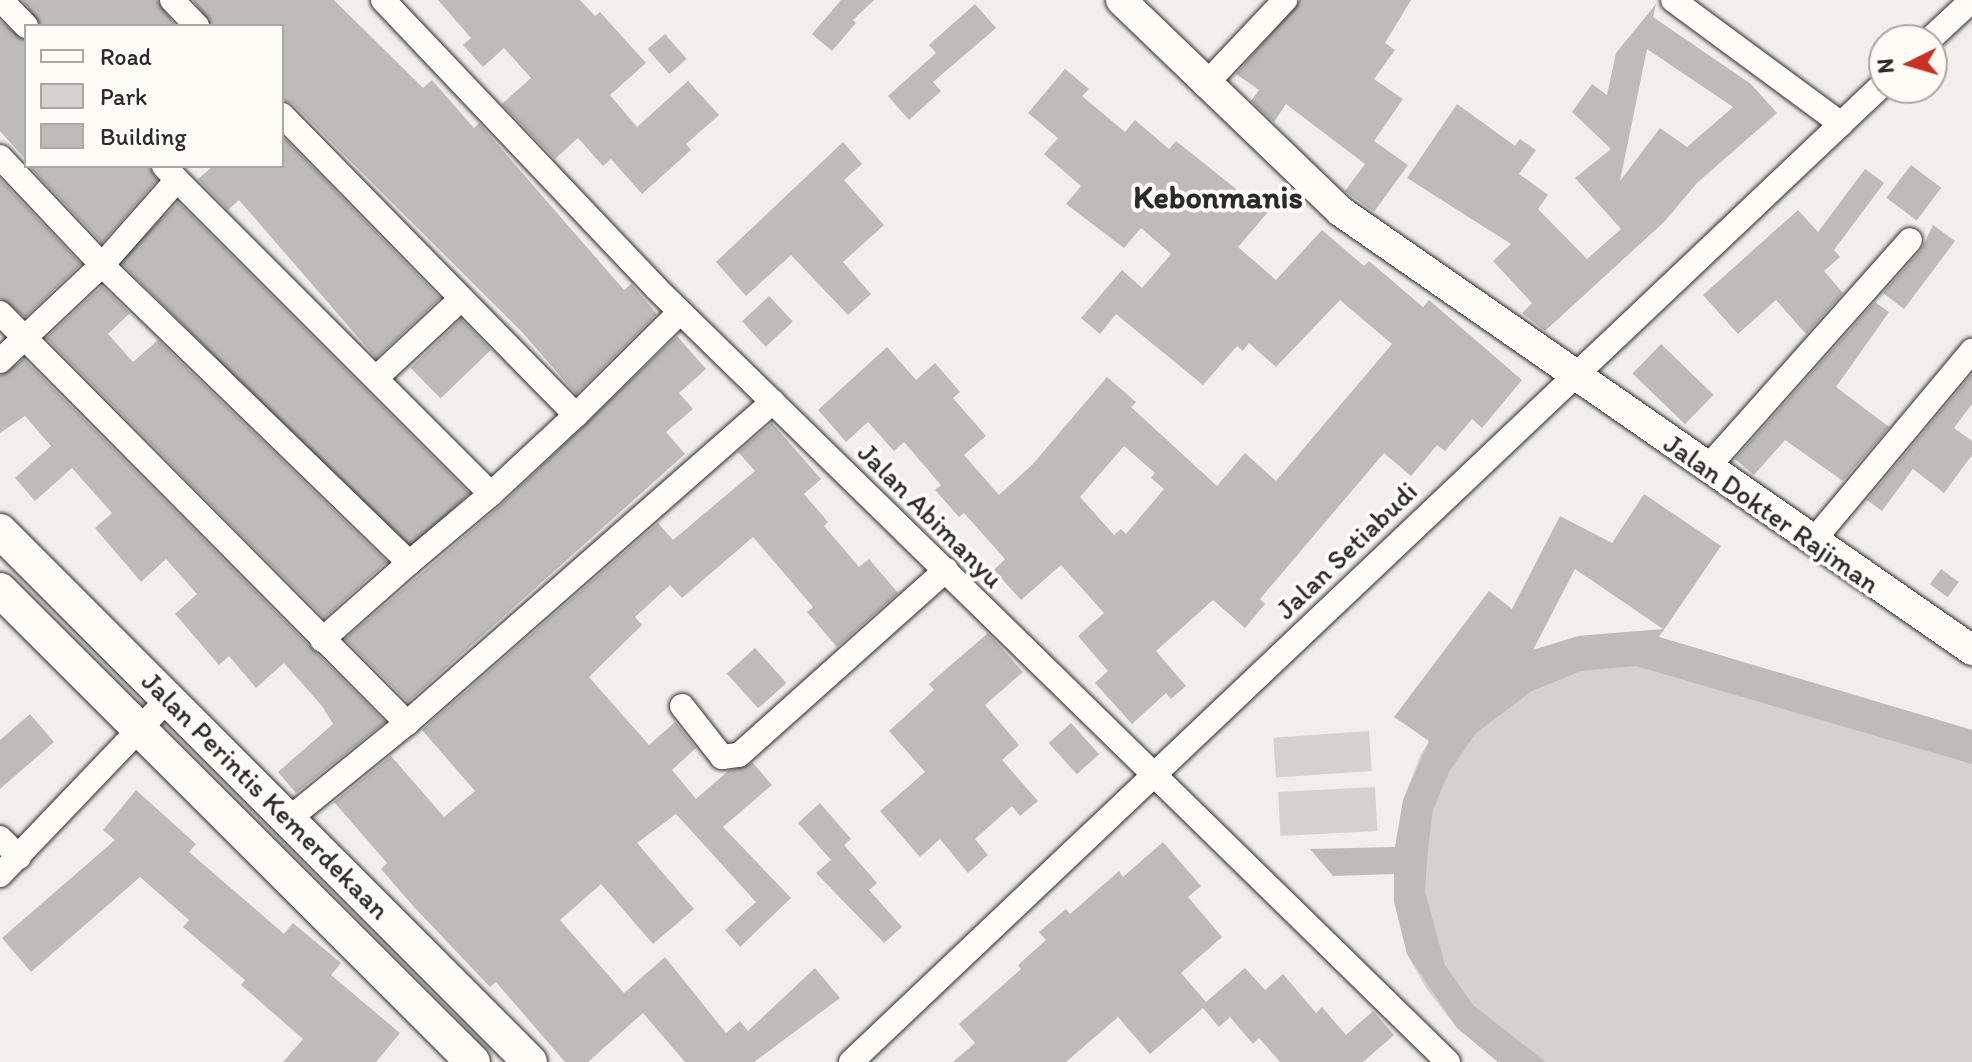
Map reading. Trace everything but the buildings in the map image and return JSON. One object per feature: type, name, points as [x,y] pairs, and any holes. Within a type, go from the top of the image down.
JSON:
[{"type":"main road","name":"Jalan Perintis Kemerdekaan","points":[[0,531],[290,818],[530,1062]]},
{"type":"main road","name":"Jalan Perintis Kemerdekaan","points":[[0,590],[473,1062]]},
{"type":"street","points":[[1,0],[24,24]]},
{"type":"street","points":[[172,0],[195,24]]},
{"type":"street","name":"Jalan Abimanyu","points":[[383,0],[680,312],[946,570],[1151,777],[1448,1062]]},
{"type":"street","name":"Jalan Dokter Rajiman","points":[[1121,0],[1205,85],[1340,211],[1972,650]]},
{"type":"street","points":[[1205,85],[1285,0]]},
{"type":"street","points":[[1673,0],[1841,124]]},
{"type":"street","points":[[1946,24],[1972,0]]},
{"type":"street","name":"Jalan Setiabudi","points":[[851,1062],[1868,98]]},
{"type":"street","points":[[284,117],[459,301],[576,415]]},
{"type":"street","points":[[0,157],[102,265],[409,563]]},
{"type":"street","points":[[0,361],[102,265],[171,173],[491,494]]},
{"type":"street","points":[[1707,468],[1910,240]]},
{"type":"street","points":[[376,378],[459,301]]},
{"type":"street","points":[[322,640],[491,494],[680,312]]},
{"type":"street","points":[[0,313],[407,723]]},
{"type":"street","points":[[1813,541],[1972,351]]},
{"type":"street","points":[[290,818],[407,723],[773,402]]},
{"type":"street","points":[[682,706],[722,757],[739,755],[946,570]]},
{"type":"street","points":[[0,875],[169,698]]},
{"type":"street","points":[[0,838],[19,857]]},
{"type":"green space","points":[[1639,631],[1972,730],[1972,1062],[1498,1062],[1457,1028],[1426,988],[1407,954],[1394,901],[1403,800],[1420,756],[1448,712],[1532,650],[1579,636]]},
{"type":"green space","points":[[1369,731],[1372,771],[1276,778],[1273,738]]},
{"type":"green space","points":[[1375,787],[1377,831],[1280,836],[1278,792]]},
{"type":"district","name":"Kebonmanis","points":[[1218,197]]}]
